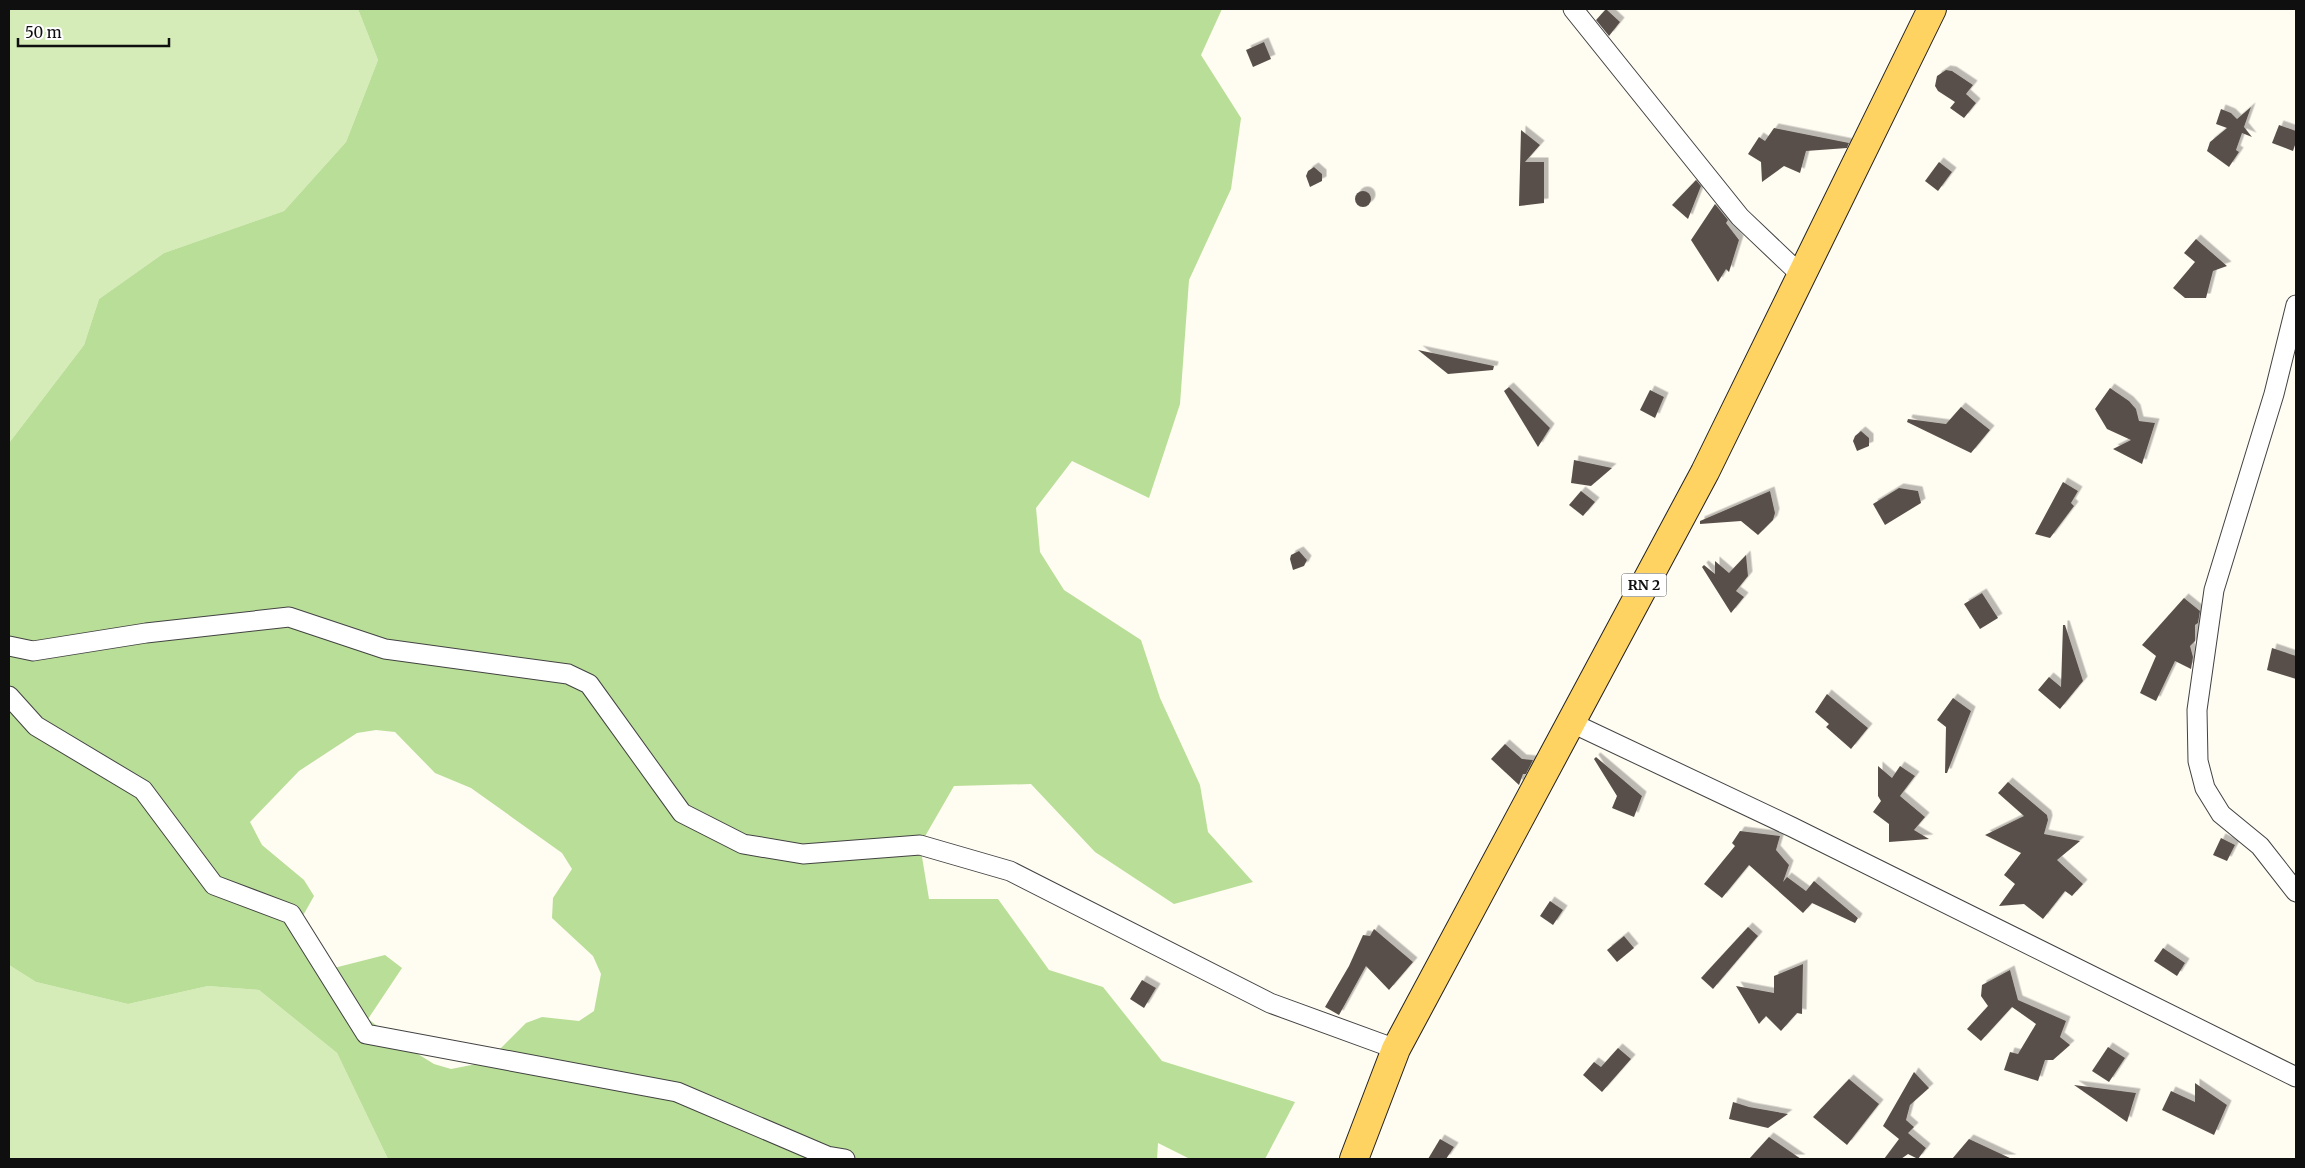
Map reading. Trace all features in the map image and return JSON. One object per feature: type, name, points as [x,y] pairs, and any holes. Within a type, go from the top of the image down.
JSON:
[{"type":"main road","name":"RN 2","points":[[1354,1159],[1396,1049],[1705,472],[1932,9]]},
{"type":"street","points":[[1573,9],[1740,217],[1802,275]]},
{"type":"street","points":[[2296,305],[2274,394],[2214,590],[2197,710],[2198,761],[2205,788],[2221,814],[2260,846],[2296,892]]},
{"type":"street","points":[[9,646],[33,651],[146,633],[290,618],[385,649],[568,674],[589,684],[682,813],[743,844],[803,854],[920,845],[1010,872],[1270,1003],[1396,1049]]},
{"type":"street","points":[[9,696],[36,726],[143,790],[214,885],[291,914],[366,1034],[676,1092],[827,1156],[845,1159]]},
{"type":"street","points":[[1570,722],[1792,827],[2296,1077]]},
{"type":"green space","points":[[9,9],[358,9],[378,60],[346,142],[284,211],[164,253],[99,299],[84,345],[9,443]]},
{"type":"green space","points":[[358,9],[1222,9],[1201,55],[1241,118],[1231,189],[1189,280],[1180,404],[1149,498],[1072,461],[1036,508],[1040,552],[1064,590],[1141,640],[1160,698],[1200,785],[1208,832],[1253,882],[1174,904],[1095,852],[1031,784],[954,786],[920,845],[929,899],[998,899],[1049,970],[1103,987],[1162,1061],[1295,1102],[1265,1159],[1190,1159],[1158,1143],[1157,1159],[388,1159],[337,1053],[259,990],[208,986],[128,1004],[36,982],[9,965],[9,443],[84,345],[99,299],[164,253],[284,211],[346,142],[378,60]],"holes":[[[376,730],[395,732],[435,773],[471,788],[562,853],[572,869],[553,898],[552,918],[593,956],[601,974],[594,1011],[579,1021],[542,1017],[526,1023],[487,1062],[451,1069],[434,1064],[400,1043],[368,1019],[402,968],[385,955],[326,970],[296,928],[314,896],[304,880],[262,845],[250,822],[299,771],[357,733]]]},
{"type":"green space","points":[[9,965],[36,982],[128,1004],[208,986],[259,990],[337,1053],[388,1159],[9,1159]]},
{"type":"building","points":[[1606,9],[1620,22],[1609,36],[1596,20]]},
{"type":"building","points":[[1264,42],[1271,59],[1253,67],[1246,50]]},
{"type":"building","points":[[1946,70],[1952,71],[1973,85],[1966,94],[1976,103],[1964,118],[1950,108],[1955,102],[1938,91],[1935,86],[1937,76]]},
{"type":"building","points":[[2251,107],[2244,127],[2252,137],[2242,133],[2236,150],[2239,152],[2229,167],[2207,151],[2210,142],[2227,128],[2216,124],[2221,109],[2231,113],[2237,119]]},
{"type":"building","points":[[2279,125],[2296,131],[2296,142],[2293,151],[2272,143]]},
{"type":"building","points":[[1774,128],[1849,143],[1847,148],[1806,151],[1800,173],[1784,166],[1762,182],[1761,162],[1748,154],[1759,137],[1765,141]]},
{"type":"building","points":[[1521,130],[1540,145],[1525,162],[1544,162],[1544,203],[1519,206]]},
{"type":"building","points":[[1939,162],[1952,172],[1938,191],[1925,181]]},
{"type":"building","points":[[1314,167],[1322,174],[1322,181],[1310,187],[1306,176],[1308,171]]},
{"type":"building","points":[[1696,180],[1701,186],[1688,219],[1672,205]]},
{"type":"building","points":[[1363,191],[1369,193],[1371,199],[1369,205],[1363,207],[1357,205],[1355,199],[1357,193]]},
{"type":"building","points":[[1715,204],[1728,220],[1726,223],[1739,240],[1729,272],[1726,269],[1718,282],[1691,240]]},
{"type":"building","points":[[2196,239],[2227,266],[2213,271],[2206,298],[2185,298],[2173,288],[2195,262],[2184,253]]},
{"type":"building","points":[[1418,350],[1494,366],[1493,370],[1448,374]]},
{"type":"building","points":[[1509,387],[1550,428],[1538,447],[1504,391]]},
{"type":"building","points":[[2110,388],[2129,401],[2136,409],[2139,421],[2155,423],[2142,464],[2113,449],[2131,440],[2107,429],[2095,409]]},
{"type":"building","points":[[1650,390],[1664,397],[1655,418],[1640,410]]},
{"type":"building","points":[[1961,407],[1990,430],[1971,453],[1907,422],[1908,419],[1946,424]]},
{"type":"building","points":[[1861,431],[1869,438],[1869,446],[1857,451],[1853,441],[1855,436]]},
{"type":"building","points":[[1574,460],[1612,468],[1591,486],[1571,483]]},
{"type":"building","points":[[2063,482],[2078,491],[2071,503],[2074,506],[2050,538],[2035,534]]},
{"type":"building","points":[[1899,488],[1918,491],[1921,503],[1885,525],[1873,504]]},
{"type":"building","points":[[1581,491],[1595,502],[1583,516],[1569,505]]},
{"type":"building","points":[[1770,491],[1775,513],[1773,520],[1758,535],[1741,521],[1700,524],[1700,521]]},
{"type":"building","points":[[1299,551],[1307,560],[1304,566],[1293,570],[1290,559],[1291,555]]},
{"type":"building","points":[[1746,555],[1748,576],[1736,591],[1744,597],[1731,613],[1702,567],[1704,565],[1715,574],[1715,561],[1729,573]]},
{"type":"building","points":[[1982,593],[1998,618],[1980,629],[1964,604]]},
{"type":"building","points":[[2184,598],[2200,611],[2198,623],[2195,625],[2195,641],[2190,646],[2193,657],[2191,669],[2175,661],[2156,701],[2140,693],[2156,656],[2142,645]]},
{"type":"building","points":[[2063,625],[2065,625],[2083,681],[2060,709],[2038,690],[2049,677],[2061,687]]},
{"type":"building","points":[[2272,648],[2296,656],[2296,679],[2267,670]]},
{"type":"building","points":[[1827,694],[1868,728],[1851,749],[1826,727],[1829,724],[1815,712]]},
{"type":"building","points":[[1953,698],[1971,711],[1947,773],[1945,773],[1946,727],[1937,720]]},
{"type":"building","points":[[1505,744],[1522,759],[1533,760],[1526,774],[1523,774],[1519,785],[1491,759]]},
{"type":"building","points":[[1596,757],[1642,796],[1634,817],[1612,808],[1617,796],[1594,759]]},
{"type":"building","points":[[1878,766],[1892,778],[1900,766],[1915,776],[1900,796],[1925,817],[1914,830],[1929,839],[1889,842],[1889,824],[1873,812],[1881,801],[1878,796]]},
{"type":"building","points":[[2008,782],[2047,815],[2048,820],[2044,834],[2080,841],[2057,860],[2083,884],[2072,896],[2065,891],[2043,919],[2024,904],[1999,906],[2015,884],[2004,875],[2021,853],[1985,835],[2024,816],[1998,793]]},
{"type":"building","points":[[1740,831],[1780,836],[1776,850],[1789,865],[1783,882],[1787,877],[1806,891],[1814,881],[1858,918],[1855,923],[1812,903],[1803,913],[1749,865],[1722,898],[1704,884],[1735,846],[1732,843]]},
{"type":"building","points":[[2221,838],[2235,845],[2227,861],[2213,855]]},
{"type":"building","points":[[1550,901],[1563,910],[1553,925],[1540,916]]},
{"type":"building","points":[[1748,927],[1758,936],[1713,989],[1701,978]]},
{"type":"building","points":[[1374,929],[1413,962],[1389,990],[1366,966],[1339,1015],[1325,1007],[1349,966],[1363,935],[1370,936]]},
{"type":"building","points":[[1624,936],[1634,948],[1617,962],[1607,950]]},
{"type":"building","points":[[2163,948],[2185,963],[2177,976],[2154,961]]},
{"type":"building","points":[[1803,964],[1802,1014],[1797,1013],[1781,1031],[1766,1016],[1759,1024],[1736,986],[1774,993],[1774,976]]},
{"type":"building","points":[[2010,970],[2018,1000],[2066,1021],[2060,1037],[2070,1045],[2053,1060],[2045,1060],[2038,1081],[2004,1070],[2010,1052],[2018,1054],[2036,1024],[2012,1007],[1981,1041],[1967,1029],[1988,1006],[1981,996],[1982,985]]},
{"type":"building","points":[[1142,980],[1156,988],[1144,1008],[1130,999]]},
{"type":"building","points":[[2108,1047],[2125,1058],[2109,1082],[2092,1071]]},
{"type":"building","points":[[1618,1048],[1631,1059],[1602,1092],[1583,1075],[1594,1062],[1601,1067]]},
{"type":"building","points":[[1914,1072],[1929,1088],[1910,1105],[1906,1120],[1914,1127],[1908,1133],[1926,1148],[1918,1159],[1908,1154],[1901,1159],[1884,1159],[1899,1139],[1883,1126]]},
{"type":"building","points":[[1849,1079],[1879,1104],[1847,1145],[1813,1117]]},
{"type":"building","points":[[2195,1083],[2227,1105],[2214,1135],[2162,1110],[2171,1091],[2195,1102]]},
{"type":"building","points":[[2074,1085],[2136,1093],[2127,1122]]},
{"type":"building","points":[[1733,1102],[1788,1114],[1768,1128],[1729,1119]]},
{"type":"building","points":[[1769,1137],[1801,1159],[1749,1159]]},
{"type":"building","points":[[1440,1139],[1454,1147],[1446,1159],[1428,1159]]},
{"type":"building","points":[[1969,1139],[2012,1159],[1952,1159]]}]
